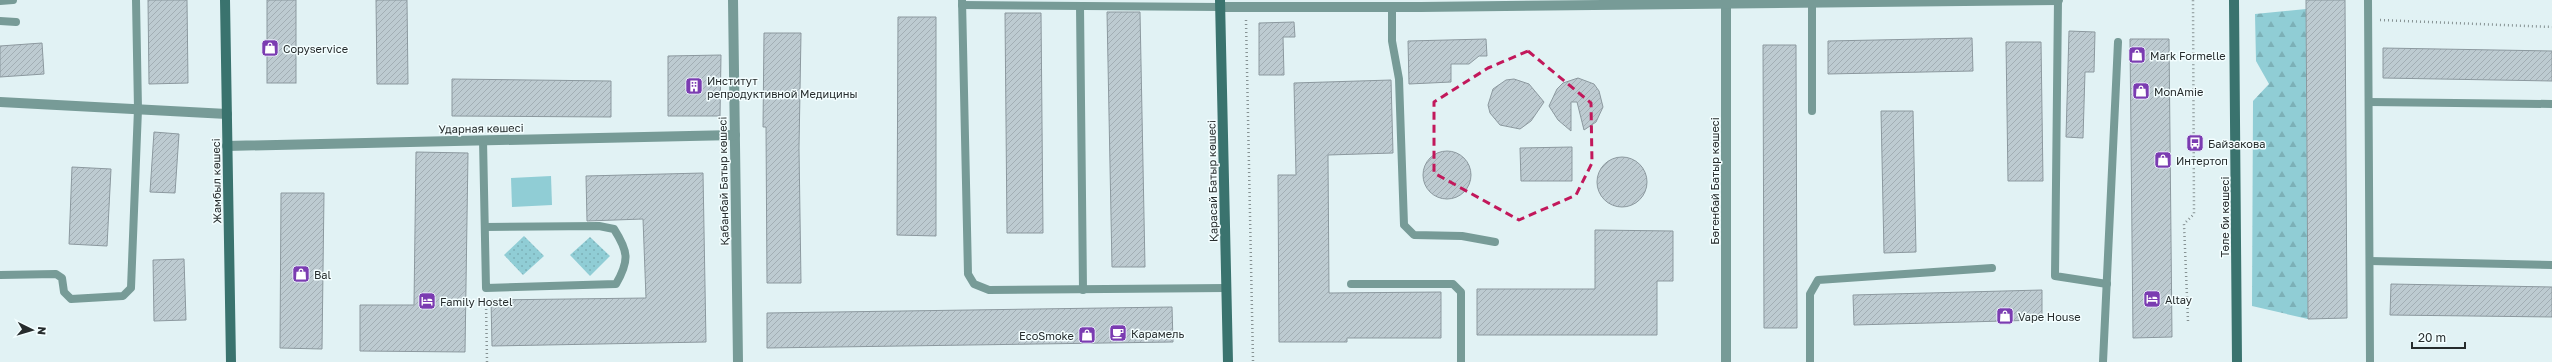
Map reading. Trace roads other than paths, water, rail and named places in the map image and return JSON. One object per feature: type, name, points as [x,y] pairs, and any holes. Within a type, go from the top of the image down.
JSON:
[{"type":"street","name":"Жамбыл көшесі","points":[[225,0],[231,362]]},
{"type":"street","name":"Қабанбай Батыр көшесі","points":[[733,0],[738,362]]},
{"type":"street","points":[[1220,3],[1245,7],[1392,8],[1421,4],[1726,2],[1812,4],[2058,0]]},
{"type":"street","name":"Төле би көшесі","points":[[2234,0],[2237,362]]},
{"type":"street","name":"Бөгенбай Батыр көшесі","points":[[1726,2],[1726,362]]},
{"type":"street","name":"Қарасай Батыр көшесі","points":[[1220,3],[1228,362]]},
{"type":"street","points":[[0,102],[227,114]]},
{"type":"street","name":"Ударная көшесі","points":[[227,146],[735,135]]},
{"type":"lane","points":[[0,1],[13,0]]},
{"type":"lane","points":[[0,276],[56,274],[62,278],[64,292],[71,299],[123,296],[131,288],[138,109],[136,0]]},
{"type":"lane","points":[[2058,0],[2055,276],[2107,284]]},
{"type":"lane","points":[[2368,0],[2370,362]]},
{"type":"lane","points":[[1220,3],[1080,6],[962,3],[968,274],[974,284],[988,290],[1226,288]]},
{"type":"lane","points":[[1812,4],[1812,111]]},
{"type":"lane","points":[[1080,6],[1083,290]]},
{"type":"lane","points":[[1392,8],[1392,41],[1399,79],[1404,225],[1414,235],[1462,236],[1495,242]]},
{"type":"lane","points":[[0,21],[16,22]]},
{"type":"lane","points":[[2103,362],[2118,42]]},
{"type":"lane","points":[[2369,102],[2552,104]]},
{"type":"lane","points":[[483,140],[486,288],[616,284],[624,270],[626,247],[614,229],[599,226],[485,227]]},
{"type":"lane","points":[[2370,261],[2552,265]]},
{"type":"lane","points":[[1810,362],[1810,294],[1818,280],[1992,268]]},
{"type":"lane","points":[[1351,284],[1453,284],[1461,292],[1461,362]]},
{"type":"place","name":"Copyservice","points":[[270,48]]},
{"type":"place","name":"Mark Formelle","points":[[2137,55]]},
{"type":"place","name":"Институт репродуктивной Медицины","points":[[694,86]]},
{"type":"place","name":"MonAmie","points":[[2141,91]]},
{"type":"place","name":"Байзакова","points":[[2195,143]]},
{"type":"place","name":"Интертоп","points":[[2163,160]]},
{"type":"place","name":"Bal","points":[[301,274]]},
{"type":"place","name":"Altay","points":[[2152,299]]},
{"type":"place","name":"Family Hostel","points":[[427,301]]},
{"type":"place","name":"Vape House","points":[[2005,316]]},
{"type":"place","name":"Карамель","points":[[1118,333]]},
{"type":"place","name":"EcoSmoke","points":[[1087,335]]}]
